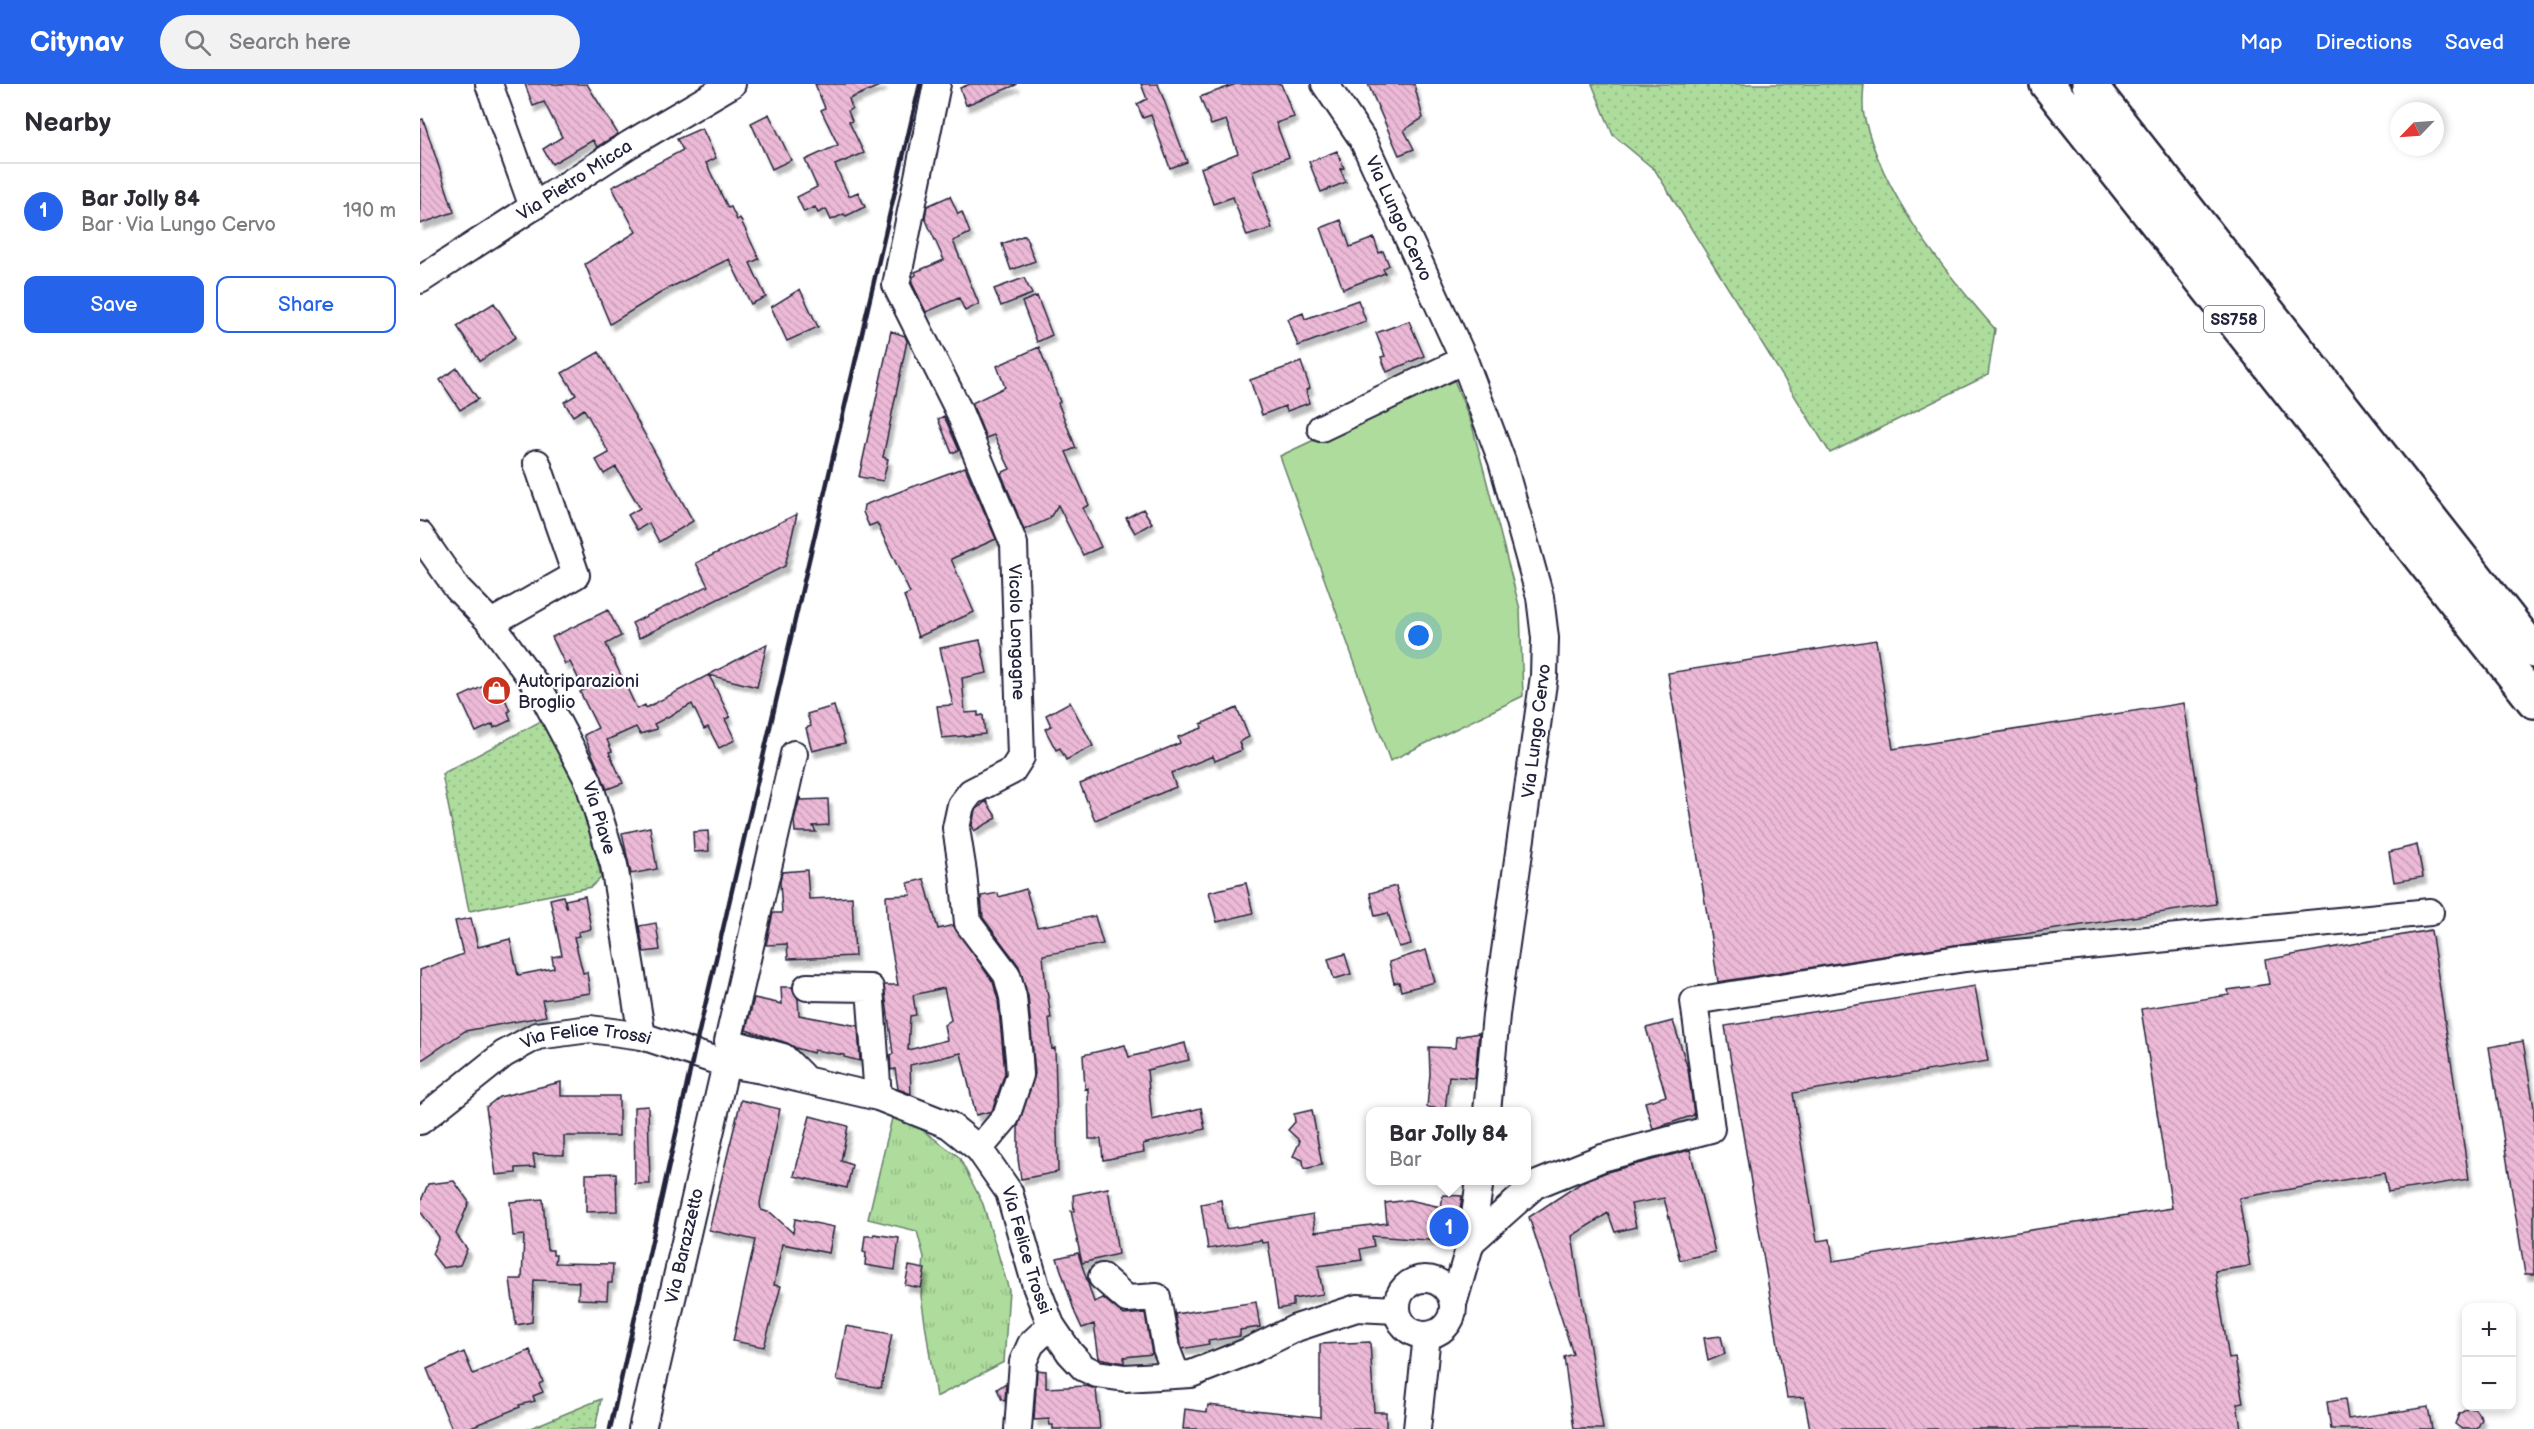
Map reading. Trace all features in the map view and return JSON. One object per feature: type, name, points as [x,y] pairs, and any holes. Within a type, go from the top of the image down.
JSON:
[{"type":"highway","name":"SS758","points":[[2048,84],[2534,701]]},
{"type":"highway","name":"SS758","points":[[2089,84],[2534,651]]},
{"type":"street","points":[[489,84],[533,207]]},
{"type":"street","name":"Via Pietro Micca","points":[[420,280],[680,113],[732,84]]},
{"type":"street","name":"Vicolo Longagne","points":[[937,84],[896,285],[958,410],[1014,544],[1020,757],[1012,771],[971,792],[961,805],[956,828],[968,923],[1007,975],[1013,997],[1019,1059],[1020,1075],[1006,1117],[979,1149]]},
{"type":"street","name":"Via Lungo Cervo","points":[[1325,84],[1363,140],[1464,360],[1502,461],[1536,580],[1545,638],[1544,676],[1496,1015],[1487,1107]]},
{"type":"street","points":[[1321,428],[1464,360]]},
{"type":"street","points":[[491,622],[576,575],[537,463]]},
{"type":"street","name":"Via Piave","points":[[420,535],[457,588],[491,622],[543,696],[588,780],[614,866],[642,1036]]},
{"type":"street","points":[[794,754],[728,1042],[783,1057],[808,1082]]},
{"type":"street","points":[[1471,1242],[1535,1185],[1602,1158],[1711,1129],[1694,1001],[1965,958],[2430,912]]},
{"type":"street","points":[[807,987],[870,988],[878,1097]]},
{"type":"street","name":"Via Felice Trossi","points":[[420,1120],[504,1054],[537,1036],[590,1029],[642,1036],[726,1064],[878,1097],[949,1125],[979,1149],[1009,1192],[1036,1286],[1051,1325],[1070,1353],[1084,1368],[1097,1374],[1125,1378],[1191,1374],[1247,1352],[1296,1328],[1357,1308],[1396,1310]]},
{"type":"street","name":"Via Barazzetto","points":[[642,1429],[726,1064]]},
{"type":"street","points":[[1464,1269],[1415,1280],[1401,1292],[1396,1310],[1403,1326],[1418,1335],[1426,1335],[1444,1329],[1449,1322],[1453,1304],[1464,1269],[1471,1242],[1479,1185]]},
{"type":"street","points":[[1102,1277],[1126,1299],[1158,1297],[1166,1348],[1176,1374]]},
{"type":"street","points":[[1425,1278],[1441,1283],[1451,1296],[1453,1304]]},
{"type":"street","points":[[1018,1429],[1023,1362],[1031,1344],[1051,1325]]},
{"type":"street","points":[[1417,1429],[1426,1335]]},
{"type":"green space","points":[[1592,84],[1864,84],[1863,112],[1873,146],[1885,174],[1917,230],[1935,256],[1995,329],[1988,375],[1830,453],[1655,170],[1613,135]]},
{"type":"green space","points":[[1452,375],[1472,425],[1520,609],[1523,696],[1390,761],[1280,456]]},
{"type":"green space","points":[[539,722],[550,726],[588,814],[601,878],[591,887],[469,911],[442,774]]},
{"type":"green space","points":[[892,1118],[918,1127],[959,1157],[983,1204],[1009,1290],[1004,1362],[936,1397],[921,1296],[924,1257],[917,1231],[868,1219]]},
{"type":"green space","points":[[601,1399],[595,1429],[528,1429]]},
{"type":"building","points":[[525,84],[587,84],[618,134],[597,147],[593,140],[552,164],[543,149],[562,137],[544,102],[533,106]]},
{"type":"building","points":[[815,84],[884,84],[849,99],[852,108],[848,111],[852,121],[849,122],[864,153],[835,165],[849,196],[858,192],[865,207],[831,220],[826,209],[818,213],[815,207],[804,212],[797,197],[817,187],[805,160],[838,145],[821,110],[825,108]]},
{"type":"building","points":[[970,84],[1016,85],[966,105],[960,88]]},
{"type":"building","points":[[1141,84],[1158,84],[1187,162],[1170,168],[1151,115],[1143,118],[1137,104],[1147,99]]},
{"type":"building","points":[[1236,84],[1281,84],[1294,117],[1276,123],[1289,157],[1252,171],[1272,228],[1247,236],[1233,197],[1213,204],[1201,168],[1238,153],[1226,120],[1211,125],[1200,97]]},
{"type":"building","points":[[1368,84],[1414,84],[1423,118],[1404,130],[1414,149],[1399,155]]},
{"type":"building","points":[[769,114],[791,160],[772,169],[751,123]]},
{"type":"building","points":[[423,119],[454,212],[420,224],[420,120]]},
{"type":"building","points":[[702,128],[716,158],[706,163],[728,208],[731,207],[737,220],[740,218],[759,259],[750,263],[766,297],[751,304],[729,259],[667,289],[610,324],[585,264],[636,232],[612,187],[683,150],[677,139]]},
{"type":"building","points":[[1337,151],[1344,168],[1340,169],[1346,182],[1321,192],[1309,162]]},
{"type":"building","points":[[950,196],[958,214],[962,212],[970,233],[953,241],[979,304],[965,311],[959,298],[926,312],[912,283],[913,277],[916,275],[915,272],[944,260],[925,218],[927,206]]},
{"type":"building","points":[[1341,220],[1350,247],[1374,238],[1379,253],[1383,251],[1389,265],[1383,269],[1385,273],[1343,289],[1321,228]]},
{"type":"building","points":[[1025,235],[1035,261],[1011,270],[1002,244]]},
{"type":"building","points":[[1024,278],[1032,294],[1001,306],[994,289]]},
{"type":"building","points":[[800,289],[818,327],[787,341],[771,307]]},
{"type":"building","points":[[1037,296],[1052,335],[1037,342],[1022,302]]},
{"type":"building","points":[[1358,300],[1366,321],[1298,346],[1288,319],[1303,313],[1305,319]]},
{"type":"building","points":[[494,303],[516,337],[480,361],[457,326]]},
{"type":"building","points":[[1409,321],[1424,356],[1387,372],[1381,357],[1385,356],[1376,333]]},
{"type":"building","points":[[891,331],[905,336],[907,341],[883,457],[888,459],[883,481],[859,477]]},
{"type":"building","points":[[1039,347],[1076,448],[1066,452],[1089,505],[1083,508],[1101,547],[1083,555],[1058,505],[1049,519],[1024,530],[1001,473],[1010,469],[994,435],[986,438],[972,403],[1005,387],[997,366]]},
{"type":"building","points":[[599,352],[693,521],[659,542],[649,523],[637,530],[628,515],[640,508],[616,467],[604,474],[596,460],[609,453],[584,409],[573,416],[564,402],[576,395],[562,373]]},
{"type":"building","points":[[1301,362],[1310,388],[1306,390],[1309,403],[1287,411],[1285,406],[1262,415],[1250,380]]},
{"type":"building","points":[[457,368],[478,399],[460,410],[440,380]]},
{"type":"building","points":[[944,416],[959,450],[952,453],[938,419]]},
{"type":"building","points":[[965,467],[996,539],[951,559],[974,612],[918,637],[904,596],[910,593],[877,523],[869,526],[863,512],[864,505]]},
{"type":"building","points":[[1143,509],[1152,523],[1135,533],[1126,518]]},
{"type":"building","points":[[797,514],[785,566],[639,638],[632,623],[708,586],[696,563]]},
{"type":"building","points":[[608,610],[621,636],[606,644],[637,709],[645,705],[646,708],[767,644],[757,687],[709,675],[730,717],[725,719],[735,740],[719,748],[708,727],[704,729],[692,704],[654,724],[657,729],[640,734],[636,727],[607,740],[612,751],[609,752],[623,783],[607,789],[584,735],[598,728],[580,692],[584,690],[570,662],[565,664],[552,637]]},
{"type":"building","points":[[980,640],[987,673],[962,678],[965,713],[978,712],[978,716],[983,715],[985,734],[942,738],[937,706],[953,705],[940,648]]},
{"type":"building","points":[[1876,640],[1893,749],[2184,703],[2216,904],[1718,982],[1668,673]]},
{"type":"building","points":[[497,680],[510,711],[508,712],[511,720],[494,728],[493,724],[476,732],[460,697]]},
{"type":"building","points":[[1070,702],[1093,746],[1066,760],[1060,748],[1056,750],[1045,729],[1051,726],[1046,715]]},
{"type":"building","points":[[834,706],[845,743],[812,751],[806,728],[811,726],[807,714]]},
{"type":"building","points":[[1237,708],[1249,737],[1239,742],[1242,750],[1215,761],[1213,756],[1171,773],[1176,787],[1095,820],[1080,784],[1180,743],[1178,737],[1202,728],[1201,724]]},
{"type":"building","points":[[800,797],[801,800],[828,799],[829,825],[813,826],[816,832],[795,832],[794,820]]},
{"type":"building","points":[[986,801],[997,818],[974,831],[972,825],[975,811]]},
{"type":"building","points":[[650,827],[657,869],[631,874],[622,833]]},
{"type":"building","points":[[708,831],[709,851],[694,852],[693,832]]},
{"type":"building","points":[[2417,845],[2423,877],[2394,882],[2389,852]]},
{"type":"building","points":[[807,870],[809,899],[852,897],[855,956],[788,959],[787,944],[766,945],[773,913],[782,913],[780,882],[782,872]]},
{"type":"building","points":[[924,879],[938,929],[953,925],[993,982],[998,1000],[1005,1073],[992,1111],[976,1115],[961,1053],[910,1065],[911,1094],[898,1089],[895,1069],[891,1070],[890,1055],[893,1054],[884,985],[898,985],[888,928],[886,896],[911,895],[908,883]],"holes":[[[944,988],[951,1020],[944,1025],[947,1040],[908,1050],[910,1016],[916,1015],[913,995]]]},
{"type":"building","points":[[1246,883],[1253,913],[1217,922],[1209,892]]},
{"type":"building","points":[[1396,886],[1411,944],[1399,947],[1388,913],[1375,916],[1370,893]]},
{"type":"building","points":[[1026,889],[1037,927],[1095,916],[1103,944],[1043,955],[1051,1018],[1049,1018],[1052,1049],[1055,1048],[1058,1172],[1021,1179],[1018,1159],[1018,1126],[1035,1074],[1028,996],[1019,966],[983,918],[981,896],[998,893],[999,897]]},
{"type":"building","points":[[563,896],[567,909],[565,900],[585,896],[591,929],[578,932],[579,936],[574,937],[583,973],[587,972],[590,993],[542,1000],[546,1016],[465,1031],[420,1061],[420,970],[463,954],[455,921],[471,918],[478,947],[510,939],[518,975],[554,968],[552,957],[562,955],[550,899]]},
{"type":"building","points":[[656,923],[660,950],[644,952],[639,926]]},
{"type":"building","points":[[2431,930],[2469,1179],[2388,1192],[2384,1173],[2239,1198],[2250,1266],[2215,1271],[2229,1359],[2235,1358],[2243,1402],[2237,1403],[2241,1429],[1810,1429],[1804,1397],[1787,1398],[1725,1026],[1975,986],[1988,1061],[1793,1093],[1817,1241],[1830,1239],[1833,1261],[2172,1208],[2141,1009],[2229,995],[2228,990],[2269,984],[2265,960]]},
{"type":"building","points":[[1426,950],[1435,982],[1401,991],[1399,982],[1394,983],[1389,962]]},
{"type":"building","points":[[1345,954],[1351,974],[1334,979],[1328,959]]},
{"type":"building","points":[[781,987],[792,987],[798,999],[799,1015],[858,1026],[860,1061],[844,1057],[844,1055],[814,1050],[813,1053],[746,1030],[754,998],[782,1004]]},
{"type":"building","points":[[1673,1021],[1688,1069],[1694,1115],[1653,1129],[1645,1102],[1666,1096],[1646,1028]]},
{"type":"building","points":[[1479,1033],[1475,1078],[1449,1076],[1445,1107],[1427,1107],[1430,1074],[1429,1047],[1455,1048],[1456,1037]]},
{"type":"building","points":[[2523,1041],[2534,1108],[2534,1274],[2525,1274],[2489,1047]]},
{"type":"building","points":[[1185,1043],[1189,1060],[1147,1070],[1152,1120],[1201,1108],[1205,1129],[1143,1144],[1144,1152],[1103,1160],[1101,1139],[1089,1139],[1088,1088],[1085,1089],[1083,1055],[1125,1045],[1129,1057]]},
{"type":"building","points":[[561,1082],[561,1096],[619,1096],[619,1136],[564,1136],[564,1155],[533,1154],[535,1167],[516,1168],[516,1173],[496,1175],[486,1107],[499,1097]]},
{"type":"building","points":[[741,1100],[780,1109],[760,1203],[761,1210],[771,1213],[793,1233],[795,1219],[834,1227],[829,1253],[782,1244],[774,1285],[781,1286],[764,1347],[733,1341],[755,1240],[709,1230]]},
{"type":"building","points":[[648,1106],[650,1184],[635,1184],[634,1107]]},
{"type":"building","points":[[1312,1110],[1322,1165],[1304,1169],[1303,1160],[1293,1156],[1300,1141],[1288,1130],[1295,1122],[1294,1114]]},
{"type":"building","points":[[810,1116],[848,1126],[841,1161],[852,1165],[847,1188],[794,1176]]},
{"type":"building","points":[[1690,1150],[1715,1252],[1680,1260],[1664,1198],[1631,1204],[1636,1227],[1615,1232],[1608,1213],[1572,1236],[1603,1429],[1574,1429],[1564,1357],[1573,1354],[1529,1217],[1584,1181],[1607,1172]]},
{"type":"building","points":[[616,1173],[617,1211],[586,1212],[586,1174]]},
{"type":"building","points":[[454,1181],[469,1202],[456,1234],[467,1249],[460,1265],[443,1268],[432,1254],[439,1237],[420,1211],[420,1203],[428,1184]]},
{"type":"building","points":[[1108,1188],[1118,1254],[1082,1263],[1071,1211],[1074,1211],[1073,1195]]},
{"type":"building","points":[[1443,1195],[1462,1196],[1455,1242],[1372,1236],[1374,1246],[1360,1249],[1362,1260],[1318,1266],[1323,1294],[1293,1299],[1293,1306],[1278,1309],[1268,1242],[1262,1243],[1261,1240],[1208,1249],[1201,1204],[1221,1200],[1226,1229],[1313,1214],[1315,1232],[1387,1223],[1385,1203],[1409,1200],[1441,1207]]},
{"type":"building","points":[[543,1199],[547,1250],[553,1250],[553,1255],[556,1255],[555,1263],[613,1264],[612,1283],[608,1283],[607,1300],[578,1299],[579,1282],[534,1280],[532,1322],[516,1325],[510,1279],[522,1279],[524,1235],[513,1236],[510,1202]]},
{"type":"building","points":[[874,1234],[899,1238],[895,1270],[865,1265],[866,1253],[863,1252],[865,1236]]},
{"type":"building","points":[[1078,1253],[1094,1302],[1103,1298],[1124,1315],[1145,1313],[1152,1354],[1124,1357],[1124,1363],[1099,1358],[1094,1324],[1082,1328],[1057,1258]]},
{"type":"building","points":[[909,1266],[925,1269],[921,1288],[905,1285]]},
{"type":"building","points":[[1256,1302],[1260,1327],[1240,1330],[1240,1336],[1208,1341],[1209,1344],[1182,1349],[1175,1314]]},
{"type":"building","points":[[846,1326],[892,1334],[881,1388],[837,1380]]},
{"type":"building","points":[[1721,1336],[1725,1354],[1708,1361],[1704,1338]]},
{"type":"building","points":[[1370,1342],[1374,1412],[1386,1412],[1386,1429],[1183,1429],[1185,1409],[1207,1412],[1208,1405],[1320,1417],[1320,1344]]},
{"type":"building","points":[[530,1350],[543,1382],[539,1384],[543,1392],[533,1396],[535,1401],[519,1405],[520,1407],[466,1429],[452,1429],[427,1369],[464,1352],[473,1374]]},
{"type":"building","points":[[1037,1370],[1046,1371],[1046,1388],[1086,1386],[1096,1389],[1100,1429],[1053,1429],[1049,1419],[1034,1420]]},
{"type":"building","points":[[1006,1383],[1005,1401],[1002,1400],[997,1389]]},
{"type":"building","points":[[2345,1399],[2348,1419],[2428,1407],[2432,1429],[2331,1429],[2327,1402]]},
{"type":"building","points":[[2464,1411],[2476,1411],[2482,1419],[2477,1429],[2462,1429],[2455,1424],[2459,1414]]},
{"type":"railway","points":[[610,1429],[694,1053],[920,84]]},
{"type":"place","name":"Autoriparazioni Broglio","points":[[497,691]]},
{"type":"place","name":"Bar Jolly 84","points":[[1449,1227]]}]
